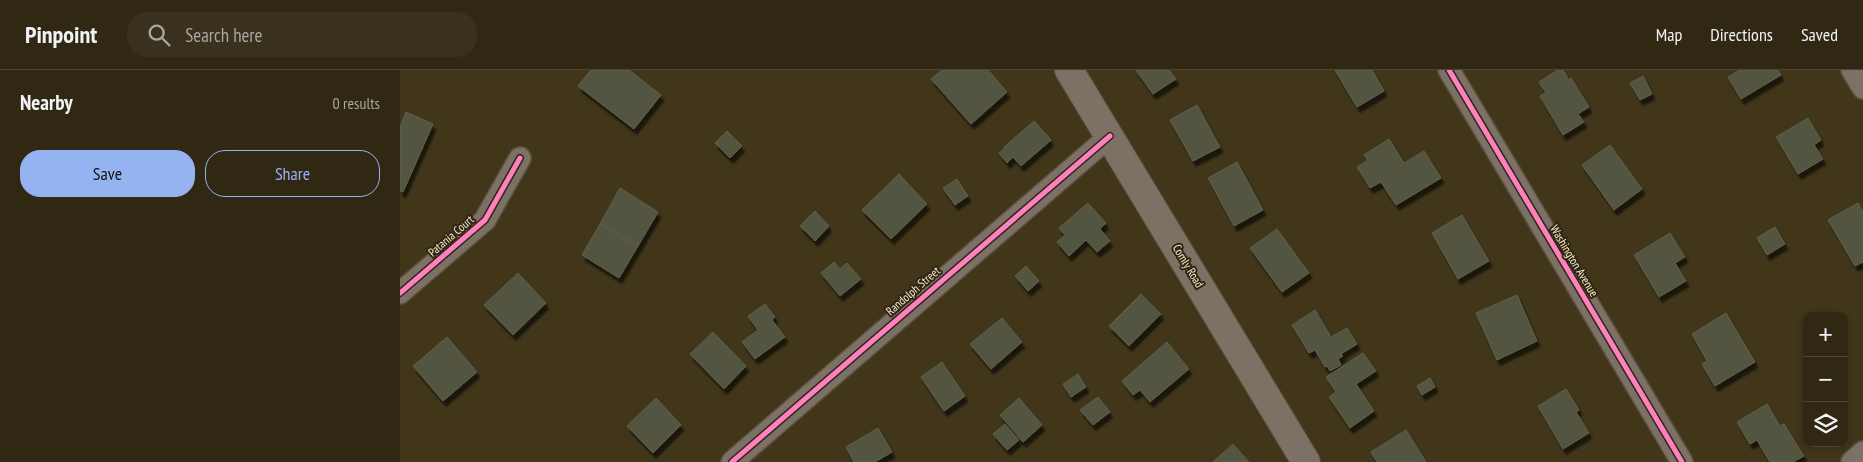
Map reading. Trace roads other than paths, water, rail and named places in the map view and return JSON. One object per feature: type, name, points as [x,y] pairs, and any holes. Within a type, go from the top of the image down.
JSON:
[{"type":"main road","name":"Comly Road","points":[[1069,70],[1305,462]]},
{"type":"street","name":"Washington Avenue","points":[[1449,70],[1682,462]]},
{"type":"street","points":[[1852,70],[1863,88]]},
{"type":"street","name":"Randolph Street","points":[[732,462],[1110,136]]},
{"type":"street","name":"Patania Court","points":[[400,293],[485,220],[520,158]]},
{"type":"street","points":[[1852,462],[1863,452]]}]
